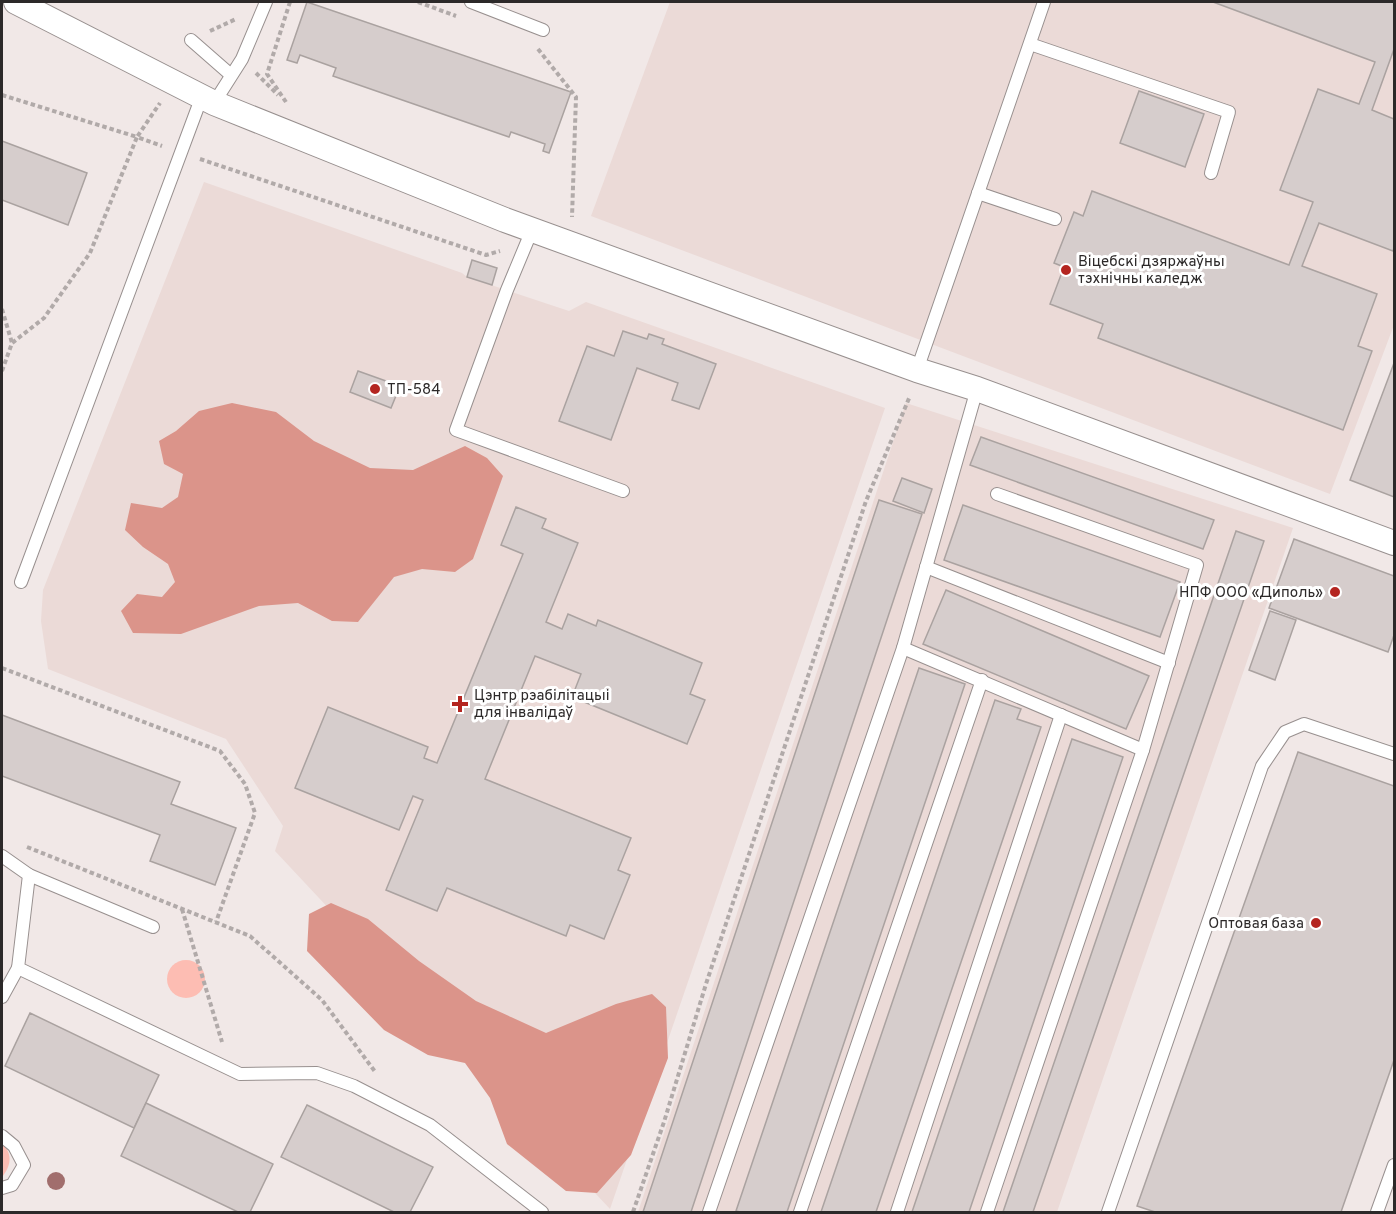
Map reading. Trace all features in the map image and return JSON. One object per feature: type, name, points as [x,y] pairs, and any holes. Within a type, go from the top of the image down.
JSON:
[{"type":"street","points":[[16,2],[208,100],[532,230],[917,370],[977,389],[1395,543]]},
{"type":"lane","points":[[21,582],[208,100],[242,59],[266,2]]},
{"type":"lane","points":[[471,2],[543,30]]},
{"type":"lane","points":[[917,370],[1044,2]]},
{"type":"lane","points":[[194,43],[231,75]]},
{"type":"lane","points":[[1030,44],[1229,112],[1211,173]]},
{"type":"lane","points":[[978,193],[1055,219]]},
{"type":"lane","points":[[532,230],[456,430],[623,491]]},
{"type":"lane","points":[[709,1212],[903,648],[977,389]]},
{"type":"lane","points":[[987,1212],[1143,750],[1197,566],[997,494]]},
{"type":"lane","points":[[926,567],[1169,663]]},
{"type":"lane","points":[[903,648],[1143,750]]},
{"type":"lane","points":[[800,1212],[982,680]]},
{"type":"lane","points":[[897,1212],[1061,715]]},
{"type":"lane","points":[[1108,1212],[1262,766],[1285,732],[1304,724],[1395,754]]},
{"type":"lane","points":[[2,856],[28,875],[153,927]]},
{"type":"lane","points":[[2,997],[18,968],[28,875]]},
{"type":"lane","points":[[18,968],[240,1074],[317,1073],[354,1086],[430,1125],[542,1212]]},
{"type":"lane","points":[[2,1136],[14,1146],[24,1165],[12,1185],[2,1188]]},
{"type":"lane","points":[[1377,1212],[1395,1165]]},
{"type":"path","points":[[290,2],[267,74],[284,101],[294,105]]},
{"type":"path","points":[[194,43],[207,33],[237,18]]},
{"type":"path","points":[[535,46],[576,97],[572,222],[562,217]]},
{"type":"path","points":[[2,371],[12,343],[44,318],[90,254],[137,137],[174,82]]},
{"type":"path","points":[[2,95],[171,148]]},
{"type":"path","points":[[193,156],[486,255],[506,250],[521,255]]},
{"type":"path","points":[[2,309],[12,343]]},
{"type":"path","points":[[899,392],[921,398]]},
{"type":"path","points":[[633,1212],[866,501],[911,395]]},
{"type":"path","points":[[2,668],[220,751],[245,784],[255,813],[216,922]]},
{"type":"path","points":[[23,845],[250,936],[322,1000],[378,1075]]},
{"type":"path","points":[[182,908],[230,1069]]},
{"type":"shaded area","name":"Віцебскі дзяржаўны тэхнічны каледж","points":[[670,2],[1394,2],[1394,325],[1330,494],[591,216]]},
{"type":"shaded area","name":"Цэнтр рэабілітацыі для інвалідаў","points":[[204,182],[462,273],[467,277],[569,311],[586,302],[885,408],[610,1209],[275,851],[283,826],[226,739],[48,669],[41,621],[43,590]]},
{"type":"shaded area","points":[[232,403],[276,412],[314,441],[370,468],[413,470],[465,446],[487,458],[503,476],[473,559],[455,572],[422,569],[394,577],[358,622],[332,621],[298,603],[259,606],[181,634],[133,633],[121,611],[137,594],[162,597],[175,582],[168,564],[143,547],[125,530],[131,503],[162,508],[178,497],[183,474],[164,464],[159,441],[176,431],[199,411]]},
{"type":"shaded area","points":[[906,403],[1293,528],[1057,1212],[638,1212]]},
{"type":"shaded area","points":[[331,903],[368,919],[419,961],[476,1001],[546,1033],[616,1004],[652,994],[666,1007],[668,1058],[631,1155],[597,1193],[566,1191],[507,1144],[490,1098],[465,1063],[428,1055],[384,1030],[307,951],[309,914]]},
{"type":"shaded area","points":[[186,960],[199,966],[205,979],[199,992],[186,998],[173,992],[167,979],[173,966]]},
{"type":"shaded area","points":[[2,1143],[8,1151],[10,1160],[2,1177]]},
{"type":"building","points":[[307,2],[571,92],[549,153],[543,151],[545,144],[511,132],[509,137],[333,76],[336,68],[300,55],[297,63],[287,60]]},
{"type":"building","points":[[1213,2],[1394,2],[1394,49],[1372,110],[1394,119],[1393,251],[1319,223],[1302,266],[1377,294],[1358,346],[1372,351],[1343,430],[1098,338],[1103,324],[1050,304],[1064,267],[1054,263],[1074,212],[1083,216],[1092,191],[1289,265],[1313,202],[1280,190],[1318,89],[1359,104],[1375,62]]},
{"type":"building","points":[[1139,91],[1204,114],[1185,167],[1120,143]]},
{"type":"building","points":[[2,141],[87,173],[68,225],[2,200]]},
{"type":"building","points":[[472,260],[497,268],[492,285],[467,277]]},
{"type":"building","points":[[623,331],[647,339],[649,334],[664,339],[662,344],[716,364],[699,409],[672,400],[678,383],[637,368],[611,440],[559,421],[587,346],[614,356]]},
{"type":"building","points":[[1394,363],[1394,497],[1350,480]]},
{"type":"building","name":"ТП-584","points":[[358,371],[400,386],[391,408],[350,392]]},
{"type":"building","points":[[981,437],[1214,520],[1203,549],[970,465]]},
{"type":"building","points":[[902,478],[932,489],[924,513],[893,501]]},
{"type":"building","points":[[879,500],[922,514],[691,1212],[643,1212]]},
{"type":"building","points":[[963,505],[1180,582],[1160,637],[944,560]]},
{"type":"building","points":[[516,507],[546,519],[542,528],[578,543],[546,622],[562,629],[568,614],[596,626],[598,620],[702,663],[690,694],[705,700],[687,744],[572,697],[581,674],[535,656],[485,779],[631,838],[618,870],[630,875],[604,939],[570,925],[566,936],[447,888],[437,911],[386,890],[423,800],[413,796],[399,830],[295,788],[328,707],[428,747],[424,758],[437,763],[523,554],[501,545]]},
{"type":"building","points":[[1236,531],[1264,541],[1033,1212],[1003,1212]]},
{"type":"building","name":"НПФ ООО «Диполь»","points":[[1294,539],[1394,576],[1394,635],[1388,652],[1269,608]]},
{"type":"building","points":[[946,590],[1149,676],[1126,729],[923,644]]},
{"type":"building","points":[[1270,611],[1296,620],[1275,680],[1249,670]]},
{"type":"building","points":[[919,668],[965,684],[787,1212],[736,1211]]},
{"type":"building","points":[[995,700],[1021,709],[1017,719],[1041,727],[876,1212],[821,1212]]},
{"type":"building","points":[[2,715],[180,782],[171,804],[236,828],[215,885],[150,861],[160,835],[2,776]]},
{"type":"building","points":[[1072,739],[1123,757],[969,1212],[912,1212]]},
{"type":"building","name":"Оптовая база","points":[[1298,752],[1394,786],[1394,1060],[1341,1212],[1155,1212],[1137,1206]]},
{"type":"building","points":[[30,1013],[159,1075],[134,1128],[5,1066]]},
{"type":"building","points":[[146,1103],[273,1164],[250,1212],[238,1212],[121,1156]]},
{"type":"building","points":[[307,1105],[433,1167],[410,1212],[394,1212],[281,1157]]},
{"type":"place","name":"Віцебскі дзяржаўны тэхнічны каледж","points":[[1066,270]]},
{"type":"place","name":"ТП-584","points":[[375,389]]},
{"type":"place","name":"НПФ ООО «Диполь»","points":[[1335,592]]},
{"type":"place","name":"Цэнтр рэабілітацыі для інвалідаў","points":[[460,704]]},
{"type":"place","name":"Оптовая база","points":[[1316,923]]}]
